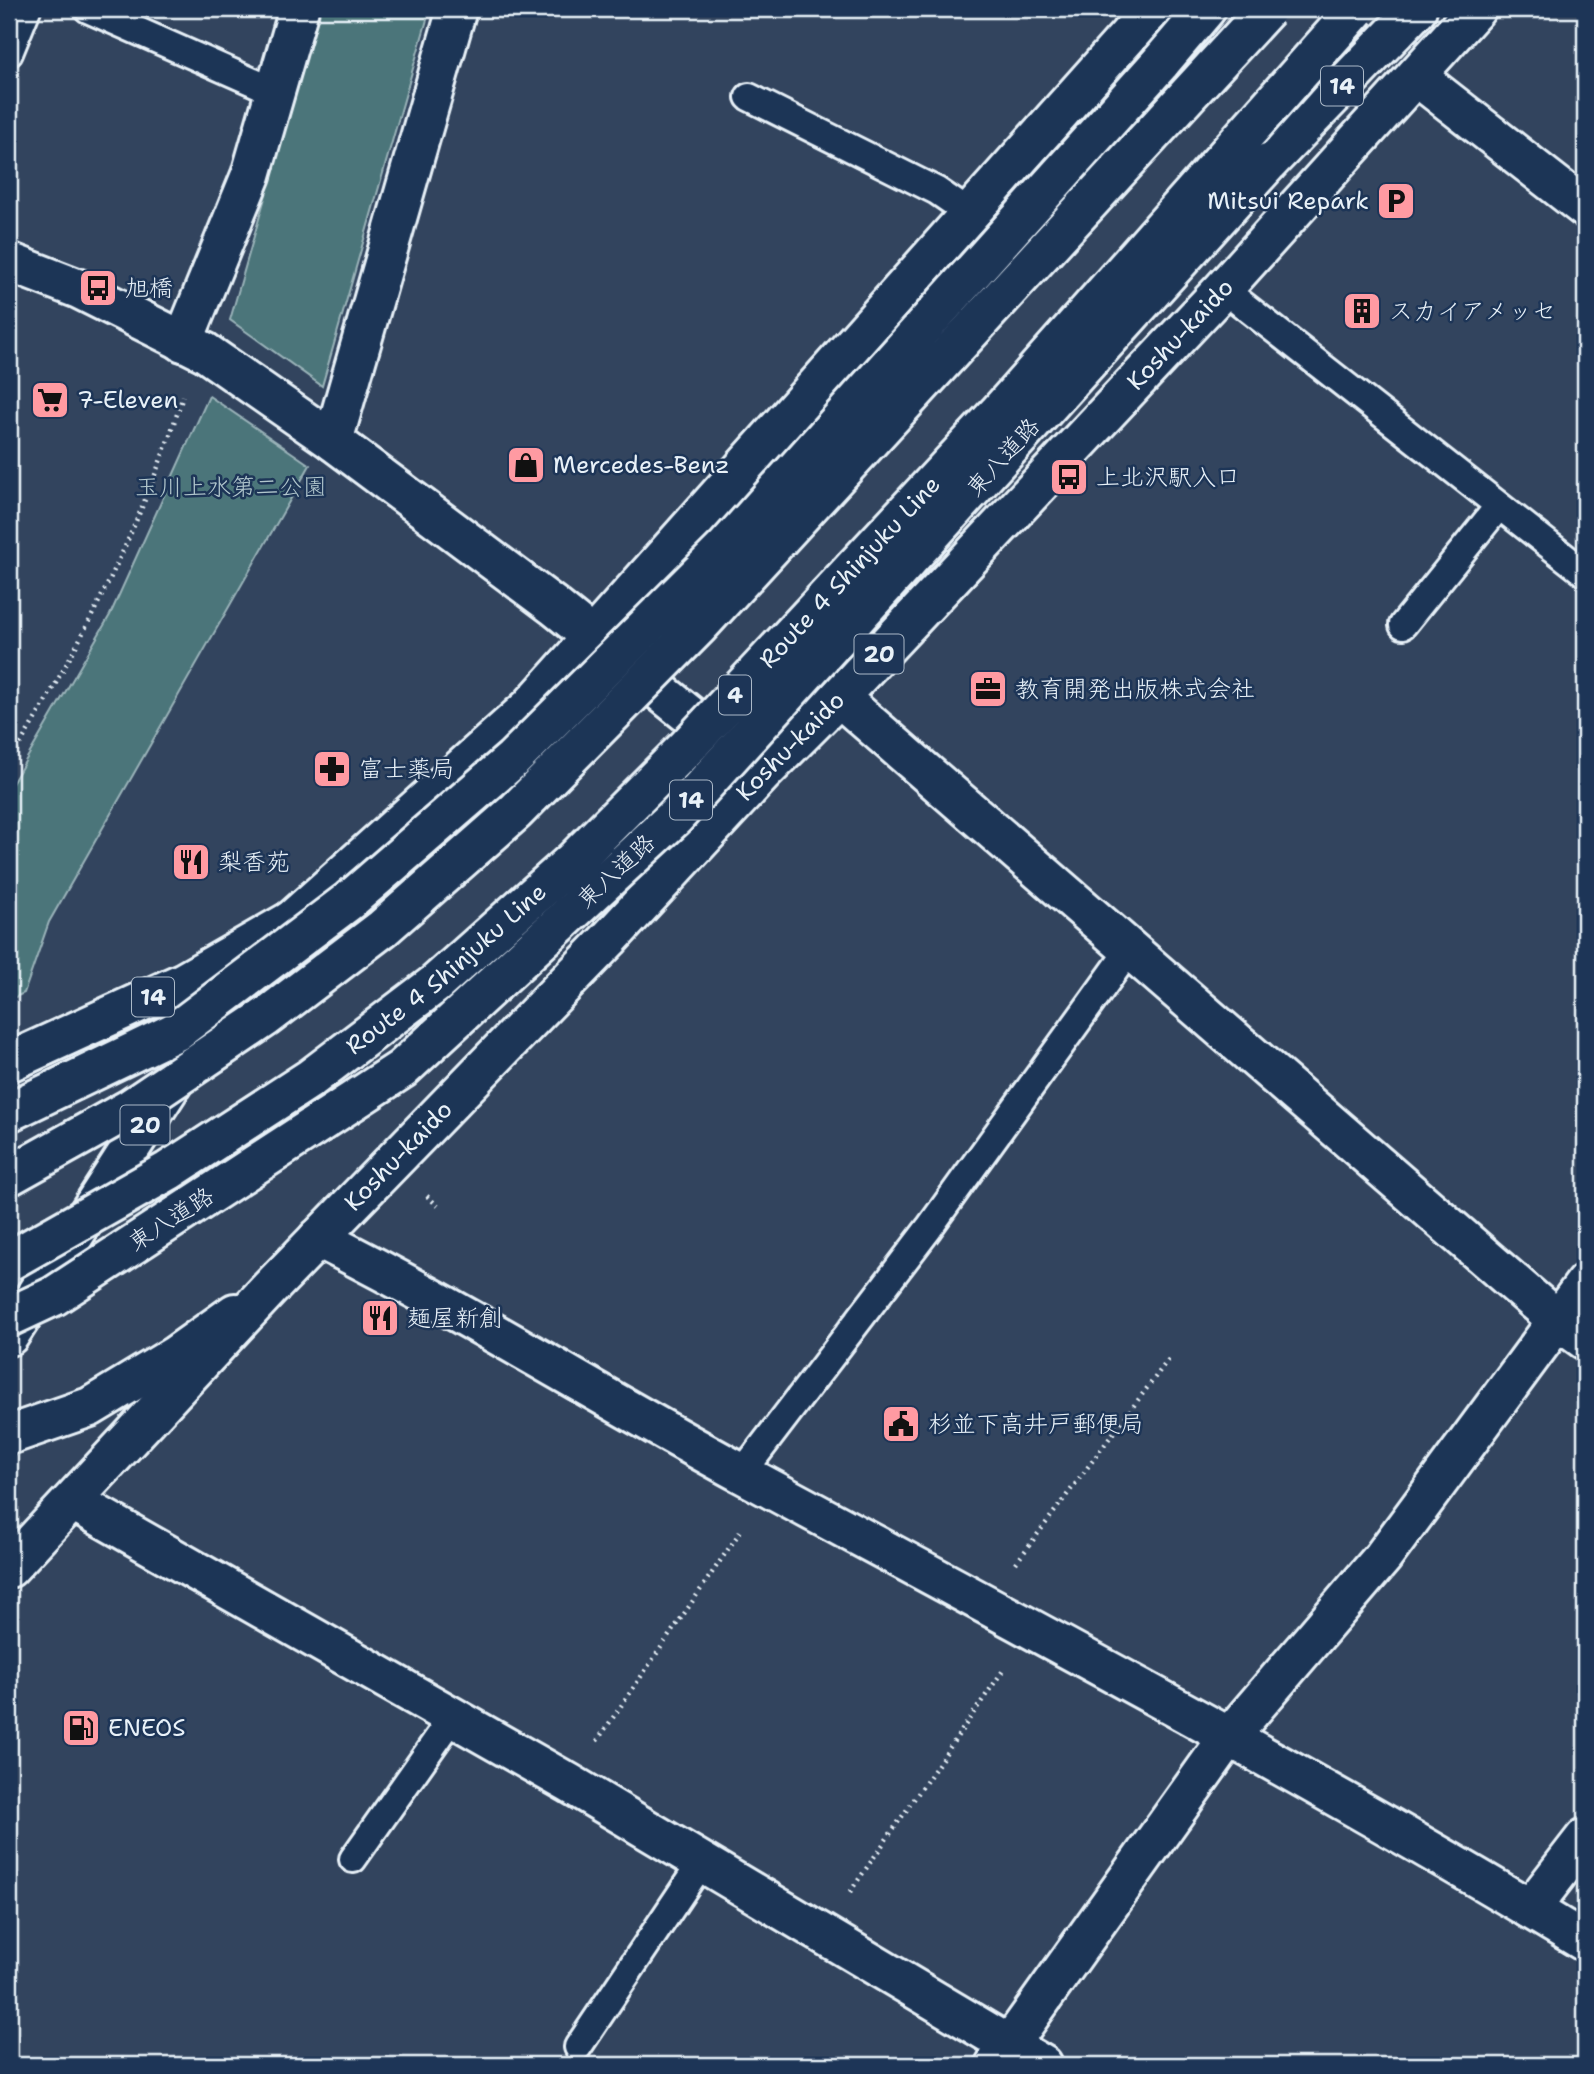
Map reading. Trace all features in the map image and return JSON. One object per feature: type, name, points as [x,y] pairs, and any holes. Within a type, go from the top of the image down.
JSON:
[{"type":"main road","points":[[194,347],[251,175],[299,9]]},
{"type":"main road","points":[[333,441],[457,9]]},
{"type":"main road","name":"20","points":[[9,1336],[188,1059],[292,920],[530,707],[591,635],[1151,9]]},
{"type":"main road","name":"14","points":[[9,1112],[175,1032],[350,900],[513,760],[727,546],[1206,9]]},
{"type":"main road","points":[[9,1176],[131,1108],[266,1017],[383,928],[515,812],[698,627],[1266,9]]},
{"type":"main road","name":"Route 4 Shinjuku Line","points":[[9,1261],[168,1171],[311,1078],[435,984],[573,861],[687,747],[998,413],[1356,9]]},
{"type":"main road","name":"東八道路","points":[[9,1317],[54,1296],[412,1059],[676,817],[1268,163],[1417,9]]},
{"type":"main road","name":"Koshu-kaido","points":[[9,1569],[318,1238],[609,939],[1223,289],[1476,9]]},
{"type":"main road","points":[[1416,76],[1585,208]]},
{"type":"main road","points":[[9,262],[79,289],[194,347],[333,441],[591,635],[762,774]]},
{"type":"main road","points":[[839,697],[1571,1330]]},
{"type":"main road","name":"14","points":[[9,1062],[184,982],[292,920]]},
{"type":"main road","points":[[318,1238],[383,1270],[756,1481],[1228,1738],[1585,1942]]},
{"type":"main road","points":[[1003,2055],[1228,1738],[1383,1557],[1571,1330],[1585,1283]]},
{"type":"main road","points":[[9,1435],[90,1407],[176,1355],[271,1288]]},
{"type":"main road","points":[[73,1501],[569,1783],[702,1862],[821,1933],[1003,2055],[1043,2065]]},
{"type":"main road","points":[[1530,1909],[1585,1838]]},
{"type":"lane","points":[[9,54],[27,9]]},
{"type":"lane","points":[[88,9],[276,92]]},
{"type":"lane","points":[[749,97],[937,191],[969,213]]},
{"type":"lane","points":[[1223,289],[1585,573]]},
{"type":"lane","points":[[1403,625],[1498,507]]},
{"type":"lane","points":[[756,1481],[929,1228],[1130,949]]},
{"type":"lane","points":[[353,1859],[453,1717]]},
{"type":"lane","points":[[578,2047],[702,1862]]},
{"type":"path","points":[[9,762],[60,681],[160,468],[186,387],[194,347]]},
{"type":"path","points":[[427,1195],[438,1206]]},
{"type":"path","points":[[985,1605],[1171,1356]]},
{"type":"path","points":[[569,1783],[756,1481]]},
{"type":"path","points":[[821,1933],[1031,1630]]},
{"type":"green space","points":[[319,9],[430,9],[322,386],[230,320]]},
{"type":"green space","name":"玉川上水第二公園","points":[[209,396],[310,465],[49,922],[24,993],[9,1000],[9,789],[110,615]]},
{"type":"place","name":"Mitsui Repark","points":[[1396,201]]},
{"type":"place","name":"旭橋","points":[[98,288]]},
{"type":"place","name":"スカイアメッセ","points":[[1362,311]]},
{"type":"place","name":"7-Eleven","points":[[50,400]]},
{"type":"place","name":"Mercedes-Benz","points":[[526,465]]},
{"type":"place","name":"上北沢駅入口","points":[[1069,477]]},
{"type":"place","name":"教育開発出版株式会社","points":[[988,689]]},
{"type":"place","name":"富士薬局","points":[[332,769]]},
{"type":"place","name":"梨香苑","points":[[191,862]]},
{"type":"place","name":"麺屋新創","points":[[380,1318]]},
{"type":"place","name":"杉並下高井戸郵便局","points":[[901,1424]]},
{"type":"place","name":"ENEOS","points":[[81,1728]]}]
